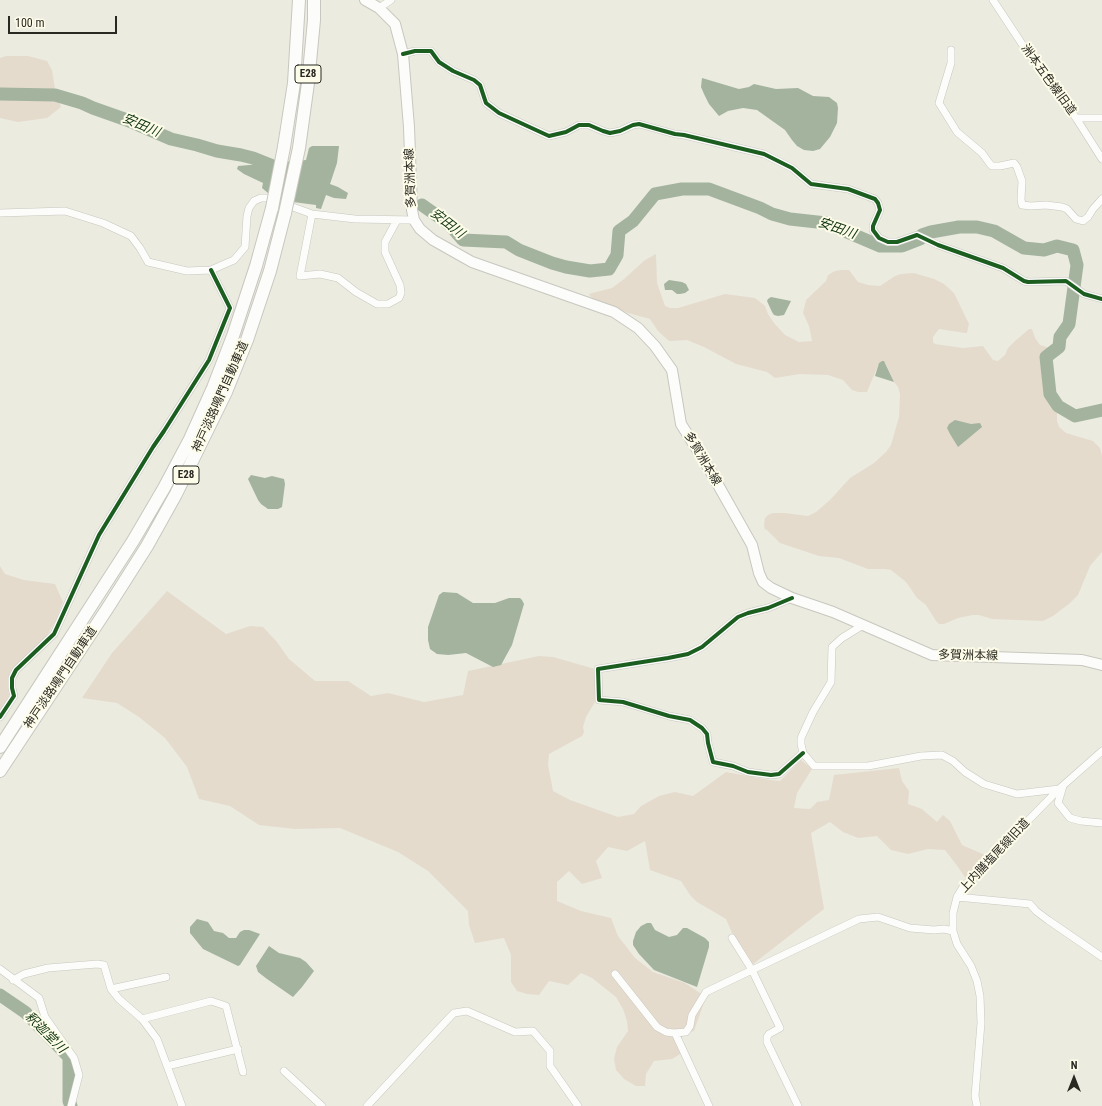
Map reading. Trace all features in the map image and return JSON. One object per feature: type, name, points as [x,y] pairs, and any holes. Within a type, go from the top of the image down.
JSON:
[{"type":"highway","name":"神戸淡路鳴門自動車道","points":[[0,747],[133,541],[164,488],[190,439],[213,388],[233,336],[256,266],[272,208],[284,147],[294,83],[299,0]]},
{"type":"highway","name":"神戸淡路鳴門自動車道","points":[[0,771],[147,546],[176,494],[226,392],[247,340],[270,271],[285,213],[299,148],[308,83],[314,20],[314,0]]},
{"type":"main road","name":"多賀洲本線","points":[[365,0],[379,8],[395,24],[403,54],[409,127],[412,210],[414,220],[420,229],[433,240],[472,262],[614,312],[638,328],[655,346],[672,370],[681,424],[708,467],[752,544],[759,573],[763,582],[771,588],[792,598],[833,612],[932,656],[1082,660],[1102,665]]},
{"type":"street","points":[[379,8],[391,0]]},
{"type":"street","name":"洲本五色線旧道","points":[[993,0],[1026,50],[1076,118],[1102,160]]},
{"type":"street","points":[[951,50],[951,63],[939,103],[957,132],[982,153],[992,166],[1014,163],[1022,181],[1022,205],[1062,206],[1067,209],[1076,219],[1083,221],[1102,199]]},
{"type":"street","points":[[403,54],[415,51],[431,51],[439,62],[453,71],[474,80],[480,85],[486,103],[499,113],[549,136],[566,132],[579,125],[589,125],[610,133],[639,124],[675,134],[764,154],[792,168],[811,184],[848,189],[875,199],[880,210],[873,226],[873,230],[879,238],[888,242],[897,242],[917,235],[938,245],[1003,268],[1024,281],[1062,280],[1074,286],[1084,294],[1102,298]]},
{"type":"street","points":[[1076,118],[1102,118]]},
{"type":"street","points":[[0,213],[65,211],[102,223],[131,236],[148,262],[187,271],[211,270],[234,260],[245,247],[249,208],[254,201],[261,198],[268,198],[312,214],[355,219],[414,220]]},
{"type":"street","points":[[312,214],[300,276],[320,274],[338,278],[356,292],[377,304],[388,304],[399,298],[402,293],[400,285],[385,252],[386,239],[395,226],[397,220]]},
{"type":"street","points":[[0,717],[14,696],[12,678],[16,670],[54,634],[99,535],[153,446],[209,360],[230,308],[211,270]]},
{"type":"street","points":[[792,598],[768,608],[738,617],[702,647],[688,654],[598,669],[599,700],[623,702],[669,716],[690,720],[702,728],[707,734],[713,762],[733,766],[748,772],[771,775],[779,774],[803,753]]},
{"type":"street","points":[[863,625],[842,638],[832,647],[831,682],[813,712],[801,738],[803,753],[814,766],[868,766],[921,756],[942,755],[953,761],[965,772],[984,784],[1017,794],[1061,786],[1058,803],[1070,818],[1081,821],[1102,823]]},
{"type":"street","name":"上内膳塩尾線旧道","points":[[977,1106],[975,1096],[981,1023],[980,996],[977,981],[957,944],[953,931],[953,913],[958,897],[964,887],[1061,786],[1102,751]]},
{"type":"street","points":[[958,897],[1030,904],[1036,911],[1048,920],[1102,957]]},
{"type":"street","points":[[615,974],[657,1028],[666,1032],[686,1032],[690,1026],[692,1015],[706,992],[859,919],[878,917],[910,928],[934,930],[944,929],[953,931]]},
{"type":"street","points":[[732,938],[752,970],[780,1028],[770,1034],[768,1037],[768,1042],[798,1106]]},
{"type":"street","points":[[12,980],[24,974],[48,968],[97,964],[104,965],[111,989],[119,999],[142,1019],[157,1040],[182,1106]]},
{"type":"street","points":[[0,969],[12,980],[39,998],[45,1017],[74,1058],[79,1075],[72,1104]]},
{"type":"street","points":[[111,989],[166,977]]},
{"type":"street","points":[[142,1019],[211,1001],[226,1006],[243,1072]]},
{"type":"street","points":[[367,1106],[454,1013],[467,1011],[515,1032],[533,1032],[550,1051],[550,1066],[578,1106]]},
{"type":"street","points":[[675,1033],[709,1106]]},
{"type":"street","points":[[167,1066],[238,1049]]},
{"type":"street","points":[[284,1071],[322,1106]]},
{"type":"shaded area","points":[[6,56],[28,56],[47,61],[52,70],[55,89],[61,107],[47,118],[18,122],[0,118],[0,58]]},
{"type":"shaded area","points":[[702,78],[739,89],[749,87],[754,84],[776,89],[798,88],[813,96],[829,97],[837,103],[837,123],[830,137],[820,149],[813,151],[804,150],[797,146],[785,130],[757,110],[743,108],[728,111],[719,116],[709,104],[704,94],[701,87]]},
{"type":"shaded area","points":[[312,146],[339,146],[337,163],[330,184],[348,193],[346,199],[334,198],[326,195],[321,209],[316,208],[316,205],[293,202],[268,193],[262,188],[263,183],[237,169],[238,166],[306,160],[309,148]]},
{"type":"shaded area","points":[[656,254],[657,283],[665,306],[670,308],[678,308],[725,294],[755,298],[765,306],[774,323],[785,335],[799,342],[812,341],[809,326],[803,313],[806,300],[826,281],[828,275],[835,271],[841,270],[849,270],[858,282],[868,285],[880,286],[895,276],[914,273],[934,279],[944,284],[954,293],[969,324],[967,333],[939,329],[933,337],[933,342],[935,344],[963,348],[983,346],[993,360],[998,361],[1005,355],[1008,348],[1015,341],[1029,329],[1032,329],[1035,338],[1040,345],[1050,348],[1044,356],[1046,386],[1051,401],[1057,408],[1057,421],[1059,427],[1066,433],[1093,441],[1100,448],[1102,456],[1102,552],[1090,566],[1078,595],[1053,616],[1043,621],[992,619],[979,615],[973,615],[958,618],[944,624],[939,624],[926,605],[917,598],[906,582],[891,570],[868,569],[839,558],[819,556],[780,543],[766,529],[765,530],[765,518],[768,515],[773,513],[785,513],[808,516],[816,512],[830,500],[850,478],[874,463],[886,452],[891,445],[899,417],[900,394],[898,387],[894,382],[886,364],[882,361],[879,363],[867,392],[852,390],[843,380],[828,375],[800,374],[775,378],[767,372],[736,364],[687,340],[669,341],[658,331],[650,319],[628,313],[595,300],[590,296],[589,294],[612,288],[645,260]]},
{"type":"shaded area","points":[[669,280],[686,284],[689,290],[685,293],[677,294],[672,290],[665,290],[664,284]]},
{"type":"shaded area","points":[[771,297],[791,301],[784,315],[774,315],[767,301]]},
{"type":"shaded area","points":[[884,361],[894,382],[875,376],[879,363]]},
{"type":"shaded area","points":[[955,420],[971,424],[980,423],[982,427],[958,447],[947,428],[949,424]]},
{"type":"shaded area","points":[[251,475],[265,478],[272,476],[284,479],[285,484],[282,507],[278,509],[268,509],[261,504],[248,479]]},
{"type":"shaded area","points":[[0,566],[5,574],[24,580],[55,584],[63,602],[56,620],[46,637],[10,672],[8,685],[9,696],[0,710]]},
{"type":"shaded area","points":[[167,591],[226,634],[250,626],[263,627],[277,642],[289,659],[315,681],[348,681],[371,696],[388,693],[424,702],[463,695],[468,671],[539,656],[553,657],[595,669],[595,702],[586,717],[583,727],[584,732],[582,736],[549,754],[548,765],[553,791],[570,800],[618,817],[634,814],[641,806],[659,796],[675,792],[693,796],[726,772],[780,781],[801,760],[812,769],[797,793],[794,808],[810,809],[817,802],[829,800],[834,775],[899,768],[902,781],[909,791],[908,804],[922,809],[937,822],[943,815],[950,821],[962,845],[985,855],[966,879],[945,850],[928,849],[908,854],[891,850],[877,836],[858,838],[843,832],[830,822],[811,833],[824,909],[753,964],[732,933],[726,919],[697,902],[690,895],[681,881],[650,870],[645,841],[627,851],[608,847],[596,861],[602,878],[582,884],[569,871],[557,882],[557,901],[581,911],[611,918],[618,936],[635,958],[653,972],[685,983],[706,997],[694,1031],[682,1034],[682,1053],[672,1059],[654,1061],[646,1074],[645,1086],[636,1086],[624,1079],[616,1070],[614,1059],[617,1047],[628,1031],[627,1021],[623,1009],[616,997],[592,978],[581,973],[568,985],[549,981],[539,995],[517,991],[511,982],[511,955],[504,938],[475,943],[469,925],[468,911],[428,871],[398,852],[340,828],[295,829],[259,825],[230,806],[199,799],[187,767],[165,738],[139,717],[117,703],[82,698],[112,653]]},
{"type":"shaded area","points":[[443,592],[457,593],[473,603],[495,603],[509,598],[520,598],[522,600],[524,604],[512,645],[501,665],[493,667],[466,653],[448,655],[437,654],[430,649],[428,627],[439,595]]},
{"type":"shaded area","points":[[197,919],[208,922],[214,931],[223,933],[229,938],[236,938],[240,932],[244,930],[249,930],[260,934],[238,966],[203,949],[190,933],[190,927]]},
{"type":"shaded area","points":[[651,923],[655,930],[669,937],[677,935],[683,928],[687,928],[705,938],[709,942],[709,947],[697,987],[654,970],[639,954],[633,945],[633,941],[636,932],[641,926]]},
{"type":"shaded area","points":[[269,946],[279,953],[300,958],[314,971],[293,997],[258,972],[256,966]]},
{"type":"waterway","name":"安田川","points":[[0,94],[55,95],[82,103],[127,120],[171,139],[217,151],[253,158],[283,170]]},
{"type":"waterway","name":"安田川","points":[[422,205],[449,224],[463,240],[506,242],[519,250],[552,263],[590,271],[609,269],[617,255],[619,231],[633,221],[655,194],[682,189],[709,189],[772,214],[790,219],[826,223],[880,246],[902,246],[920,239],[922,235],[931,232],[959,227],[977,227],[994,231],[1024,248],[1044,250],[1057,246],[1073,250],[1077,265],[1069,324],[1060,337],[1059,347],[1046,357],[1050,394],[1058,406],[1075,416],[1102,410]]},
{"type":"waterway","name":"釈迦堂川","points":[[0,995],[25,1012],[69,1057],[69,1101],[71,1106]]},
{"type":"cycle path","points":[[403,54],[415,51],[431,51],[439,62],[453,71],[474,80],[480,85],[486,103],[499,113],[549,136],[566,132],[579,125],[589,125],[610,133],[639,124],[675,134],[764,154],[792,168],[811,184],[848,189],[875,199],[880,210],[873,226],[873,230],[879,238],[888,242],[897,242],[917,235],[938,245],[1003,268],[1024,281],[1066,281],[1084,294],[1102,299]]},
{"type":"cycle path","points":[[0,717],[14,696],[12,678],[16,670],[54,634],[99,535],[209,360],[230,308],[211,270]]},
{"type":"cycle path","points":[[792,598],[768,608],[738,617],[702,647],[688,654],[598,669],[599,700],[623,702],[669,716],[690,720],[702,728],[707,734],[713,762],[733,766],[748,772],[771,775],[779,774],[803,753]]}]
